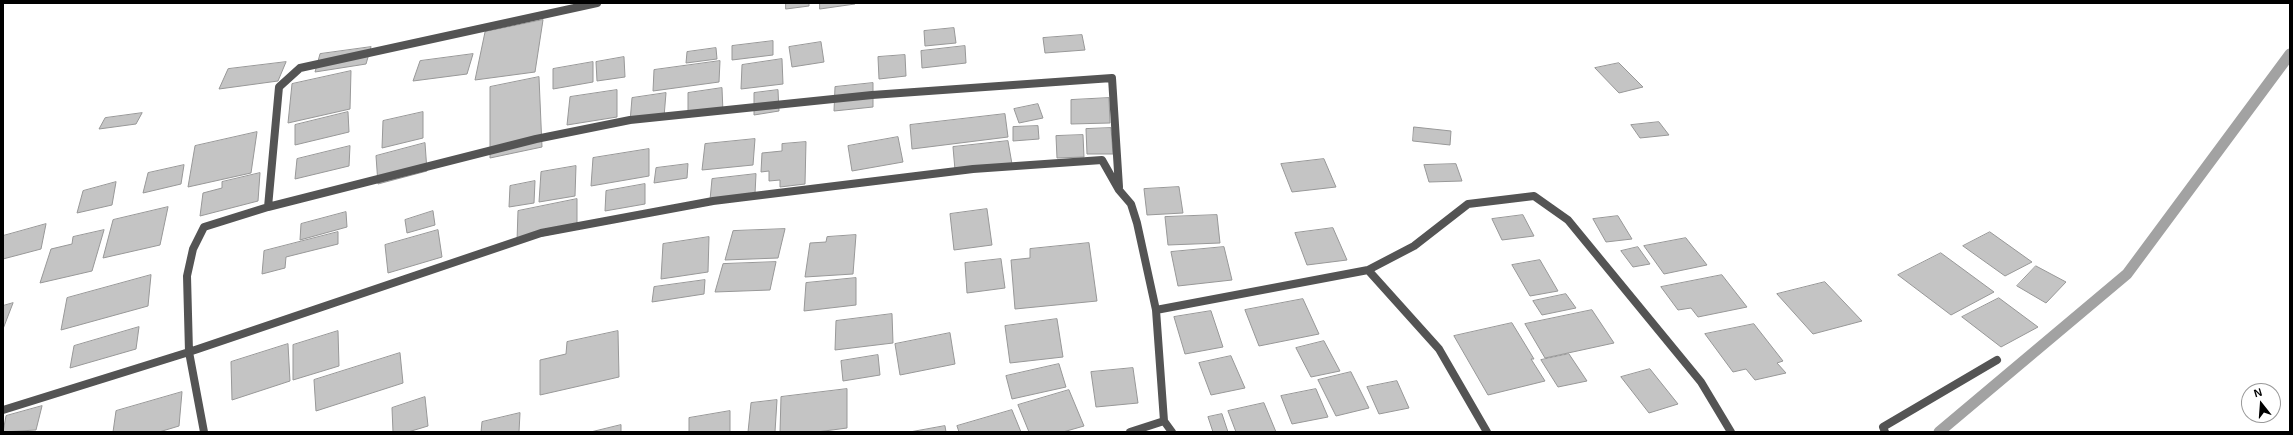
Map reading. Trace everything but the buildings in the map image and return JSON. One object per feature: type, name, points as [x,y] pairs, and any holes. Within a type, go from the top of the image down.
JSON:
[{"type":"street","points":[[268,207],[279,87],[300,68],[597,3]]},
{"type":"street","points":[[204,432],[189,352],[187,276],[193,249],[204,227],[268,207],[536,139],[630,120],[872,95],[1112,78],[1119,190]]},
{"type":"street","points":[[3,410],[189,352],[541,233],[713,201],[973,169],[1102,160],[1119,190],[1132,204],[1156,310],[1164,421],[1172,432]]},
{"type":"street","points":[[1156,310],[1368,270],[1414,246],[1468,204],[1534,196],[1568,220],[1701,382],[1731,432]]},
{"type":"street","points":[[1368,270],[1439,349],[1488,432]]},
{"type":"street","points":[[1884,432],[1883,427],[1997,360]]},
{"type":"street","points":[[1130,432],[1164,421]]},
{"type":"waterway","points":[[1939,432],[2127,274],[2290,54]]}]
